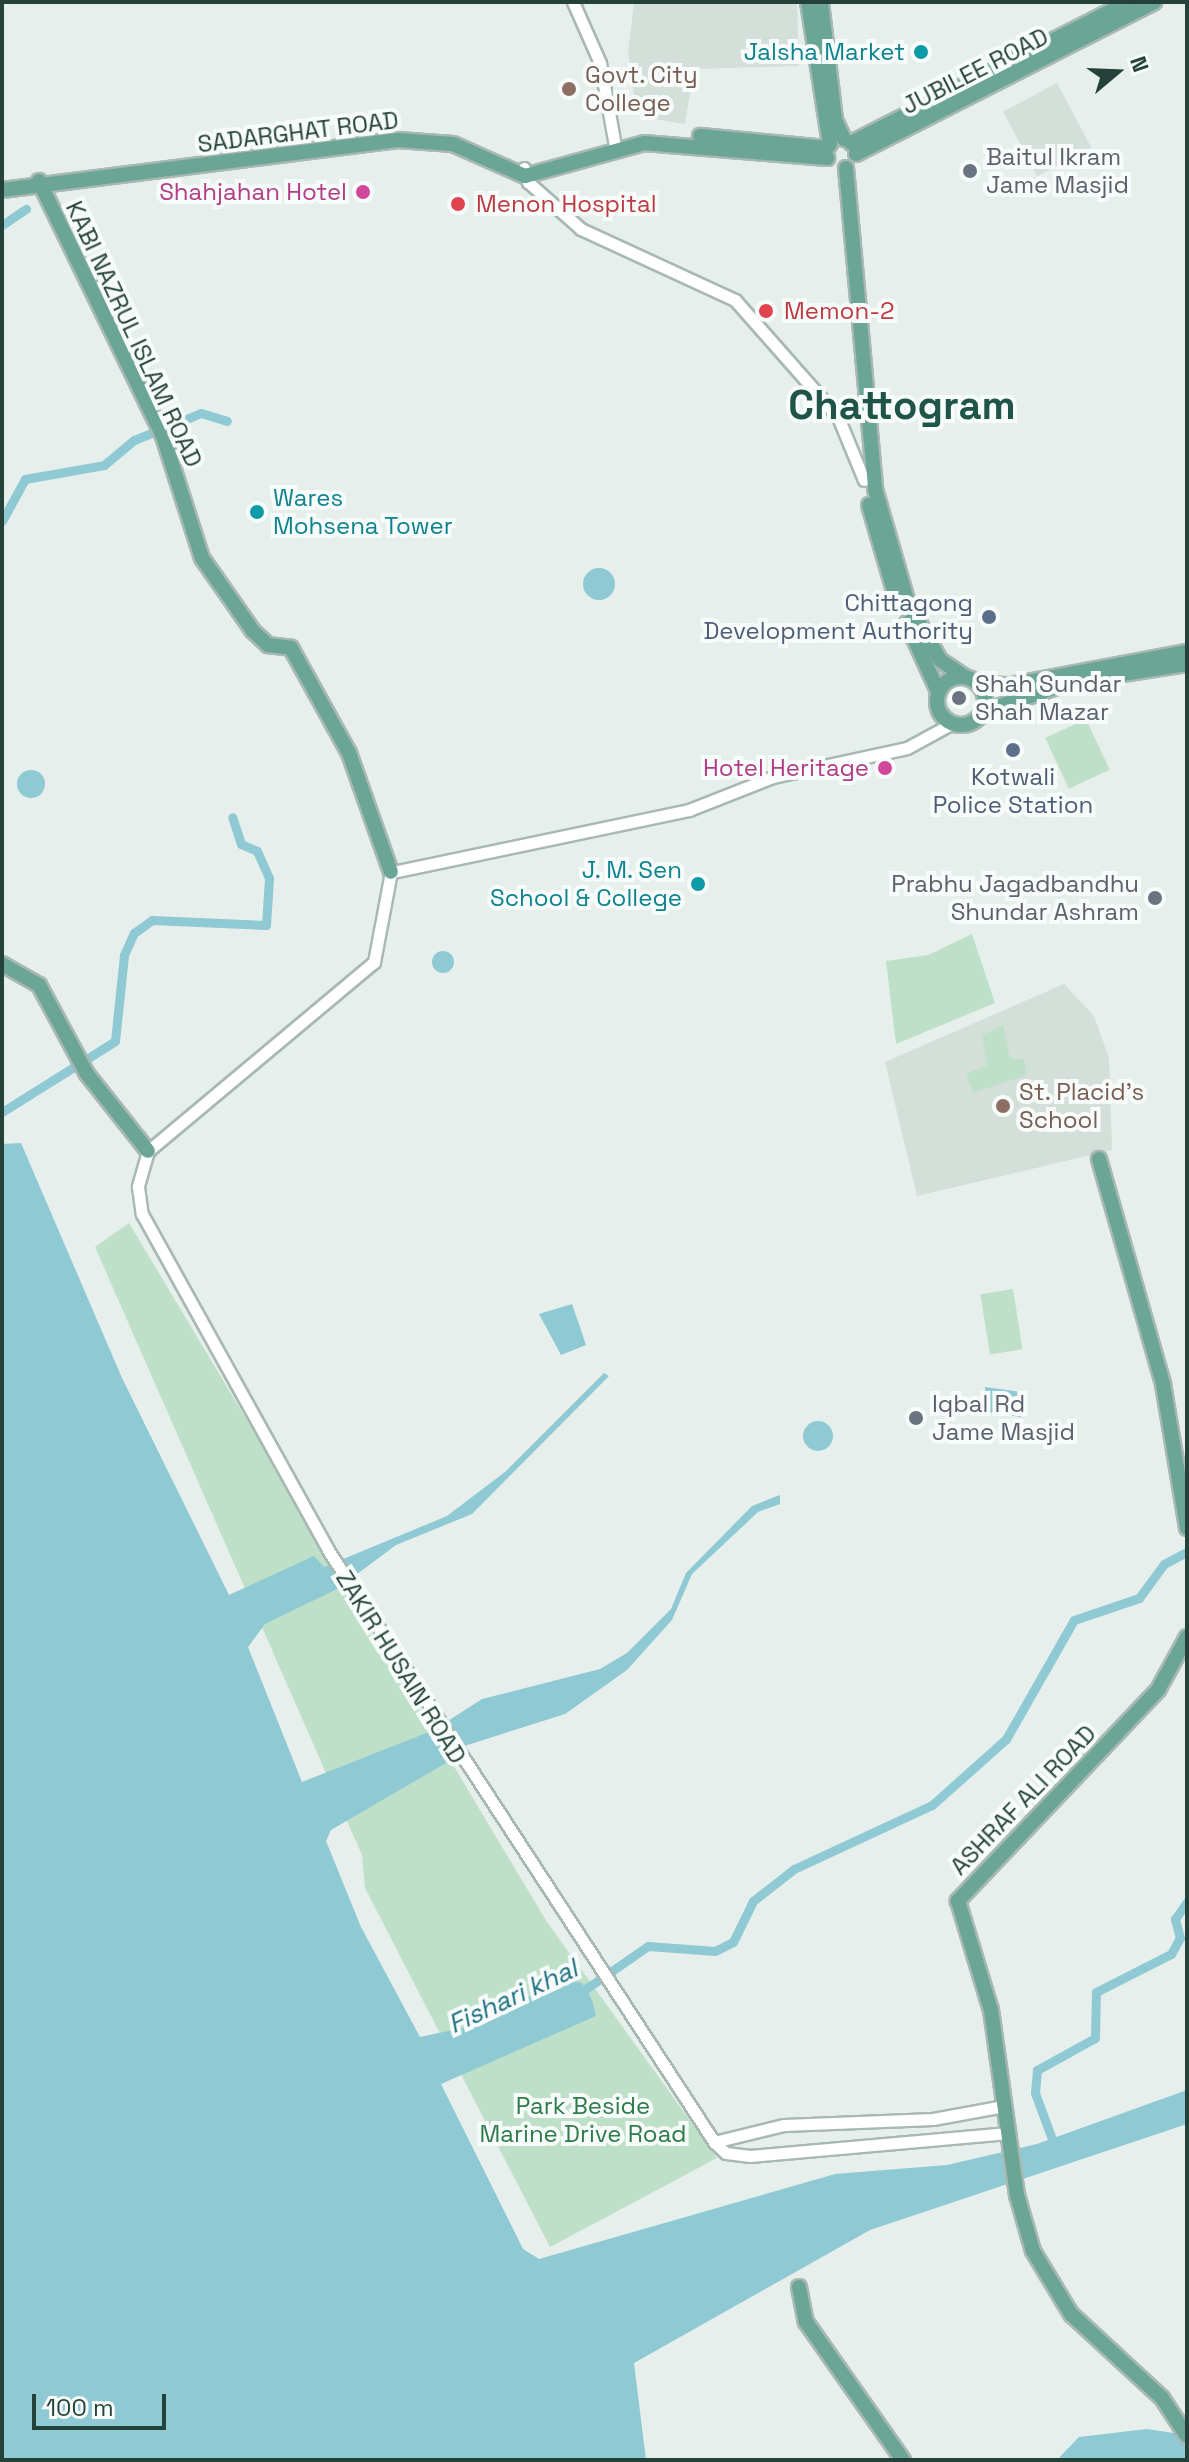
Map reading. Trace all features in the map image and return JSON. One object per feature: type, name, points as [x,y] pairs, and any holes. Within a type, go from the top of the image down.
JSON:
[{"type":"main road","points":[[808,2],[844,169],[875,489],[908,603],[940,660],[972,681],[983,712]]},
{"type":"main road","points":[[821,2],[844,169],[864,480],[896,600],[938,691],[940,714],[951,724],[972,723],[983,712],[1071,682],[1187,664]]},
{"type":"main road","points":[[524,172],[616,147],[668,142],[839,148],[1129,2]]},
{"type":"main road","name":"JUBILEE ROAD","points":[[839,148],[1154,2]]},
{"type":"main road","name":"SADARGHAT ROAD","points":[[2,190],[398,140],[453,144],[524,172]]},
{"type":"main road","name":"SADARGHAT ROAD","points":[[2,182],[40,183]]},
{"type":"main road","name":"KABI NAZRUL ISLAM ROAD","points":[[40,183],[160,431],[202,558],[253,631],[268,645],[291,648],[349,753],[391,872]]},
{"type":"main road","points":[[938,691],[972,681],[1012,685],[1187,652]]},
{"type":"main road","points":[[2,964],[39,985],[87,1074],[148,1151]]},
{"type":"main road","points":[[1099,1159],[1163,1384],[1187,1528]]},
{"type":"main road","name":"ASHRAF ALI ROAD","points":[[1004,2106],[991,2010],[958,1901],[1158,1690],[1187,1637]]},
{"type":"main road","points":[[1004,2106],[1017,2195],[1049,2286],[1166,2404],[1187,2436]]},
{"type":"main road","points":[[799,2287],[806,2322],[903,2460]]},
{"type":"street","points":[[573,2],[600,63],[616,147]]},
{"type":"street","points":[[524,172],[581,229],[735,300],[843,425],[864,480]]},
{"type":"street","points":[[148,1151],[374,962],[391,872],[689,810],[773,777],[907,748],[951,724]]},
{"type":"street","name":"ZAKIR HUSAIN ROAD","points":[[148,1151],[138,1187],[142,1214],[328,1550],[474,1784],[615,1999],[714,2142]]},
{"type":"street","points":[[714,2142],[784,2125],[933,2119],[1004,2106]]},
{"type":"street","points":[[714,2142],[726,2153],[936,2145],[1008,2136]]},
{"type":"shaded area","points":[[634,2],[797,2],[799,66],[694,69],[685,124],[648,118],[636,110],[628,53]]},
{"type":"shaded area","points":[[1057,83],[1091,147],[1037,176],[1003,112]]},
{"type":"shaded area","name":"St. Placid's School","points":[[1064,984],[1094,1016],[1109,1058],[1112,1150],[917,1196],[885,1062]]},
{"type":"green space","points":[[1086,719],[1110,770],[1069,789],[1045,738]]},
{"type":"green space","points":[[972,934],[995,1003],[896,1044],[886,961],[928,955]]},
{"type":"green space","points":[[1003,1025],[1010,1058],[1024,1060],[1027,1075],[973,1093],[966,1074],[987,1065],[982,1035]]},
{"type":"green space","name":"Park Beside Marine Drive Road","points":[[129,1223],[547,1922],[717,2158],[550,2247],[365,1888],[362,1855],[95,1247]]},
{"type":"green space","points":[[1013,1289],[1023,1349],[990,1354],[980,1294]]},
{"type":"water","points":[[599,568],[610,573],[615,584],[610,595],[599,600],[588,595],[583,584],[588,573]]},
{"type":"water","points":[[31,770],[41,774],[45,784],[41,794],[31,798],[21,794],[17,784],[21,774]]},
{"type":"water","points":[[443,951],[451,954],[454,962],[451,970],[443,973],[435,970],[432,962],[435,954]]},
{"type":"water","points":[[21,1143],[122,1378],[229,1595],[314,1556],[324,1567],[447,1516],[505,1472],[604,1373],[609,1376],[472,1514],[396,1545],[337,1589],[265,1624],[248,1647],[302,1782],[434,1730],[482,1699],[600,1669],[627,1653],[671,1609],[686,1573],[752,1506],[780,1495],[780,1504],[758,1512],[692,1574],[672,1620],[627,1670],[565,1714],[461,1747],[446,1763],[331,1830],[326,1841],[361,1927],[420,2037],[467,2027],[566,1979],[582,1983],[592,2000],[596,2016],[441,2084],[523,2249],[539,2259],[835,2174],[947,2165],[1037,2144],[1187,2090],[1187,2124],[870,2230],[634,2363],[646,2460],[2,2460],[2,1144]]},
{"type":"water","points":[[572,1304],[586,1345],[561,1355],[539,1314]]},
{"type":"water","points":[[985,1387],[1021,1392],[1021,1417],[986,1412]]},
{"type":"water","points":[[818,1421],[824,1422],[832,1430],[832,1442],[824,1450],[818,1451],[812,1450],[804,1442],[803,1436],[804,1430],[812,1422]]},
{"type":"water","points":[[1147,2429],[1187,2435],[1187,2460],[1057,2460],[1079,2437]]},
{"type":"waterway","points":[[2,225],[26,209]]},
{"type":"waterway","points":[[2,521],[25,479],[104,465],[134,440],[201,413],[227,421]]},
{"type":"waterway","points":[[2,1112],[115,1041],[124,955],[134,933],[152,920],[266,925],[269,878],[257,851],[241,844],[232,817]]},
{"type":"waterway","name":"Fishari khal","points":[[577,1995],[648,1946],[715,1951],[733,1942],[753,1901],[794,1869],[932,1805],[1006,1739],[1074,1620],[1139,1598],[1164,1564],[1187,1552]]},
{"type":"waterway","points":[[1056,2150],[1035,2093],[1037,2070],[1095,2038],[1096,1992],[1171,1954],[1180,1938],[1175,1919],[1187,1902]]},
{"type":"place","name":"Jalsha Market","points":[[921,52]]},
{"type":"place","name":"Govt. City College","points":[[569,89]]},
{"type":"place","name":"Baitul Ikram Jame Masjid","points":[[970,171]]},
{"type":"place","name":"Shahjahan Hotel","points":[[363,192]]},
{"type":"place","name":"Menon Hospital","points":[[458,204]]},
{"type":"place","name":"Memon-2","points":[[766,311]]},
{"type":"place","name":"Wares Mohsena Tower","points":[[257,512]]},
{"type":"place","name":"Chittagong Development Authority","points":[[989,617]]},
{"type":"place","name":"Shah Sundar Shah Mazar","points":[[959,698]]},
{"type":"place","name":"Kotwali Police Station","points":[[1013,750]]},
{"type":"place","name":"Hotel Heritage","points":[[885,768]]},
{"type":"place","name":"J. M. Sen School & College","points":[[698,884]]},
{"type":"place","name":"Prabhu Jagadbandhu Shundar Ashram","points":[[1155,898]]},
{"type":"place","name":"St. Placid's School","points":[[1003,1106]]},
{"type":"place","name":"Iqbal Rd Jame Masjid","points":[[916,1418]]},
{"type":"district","name":"Chattogram","points":[[902,406]]}]
